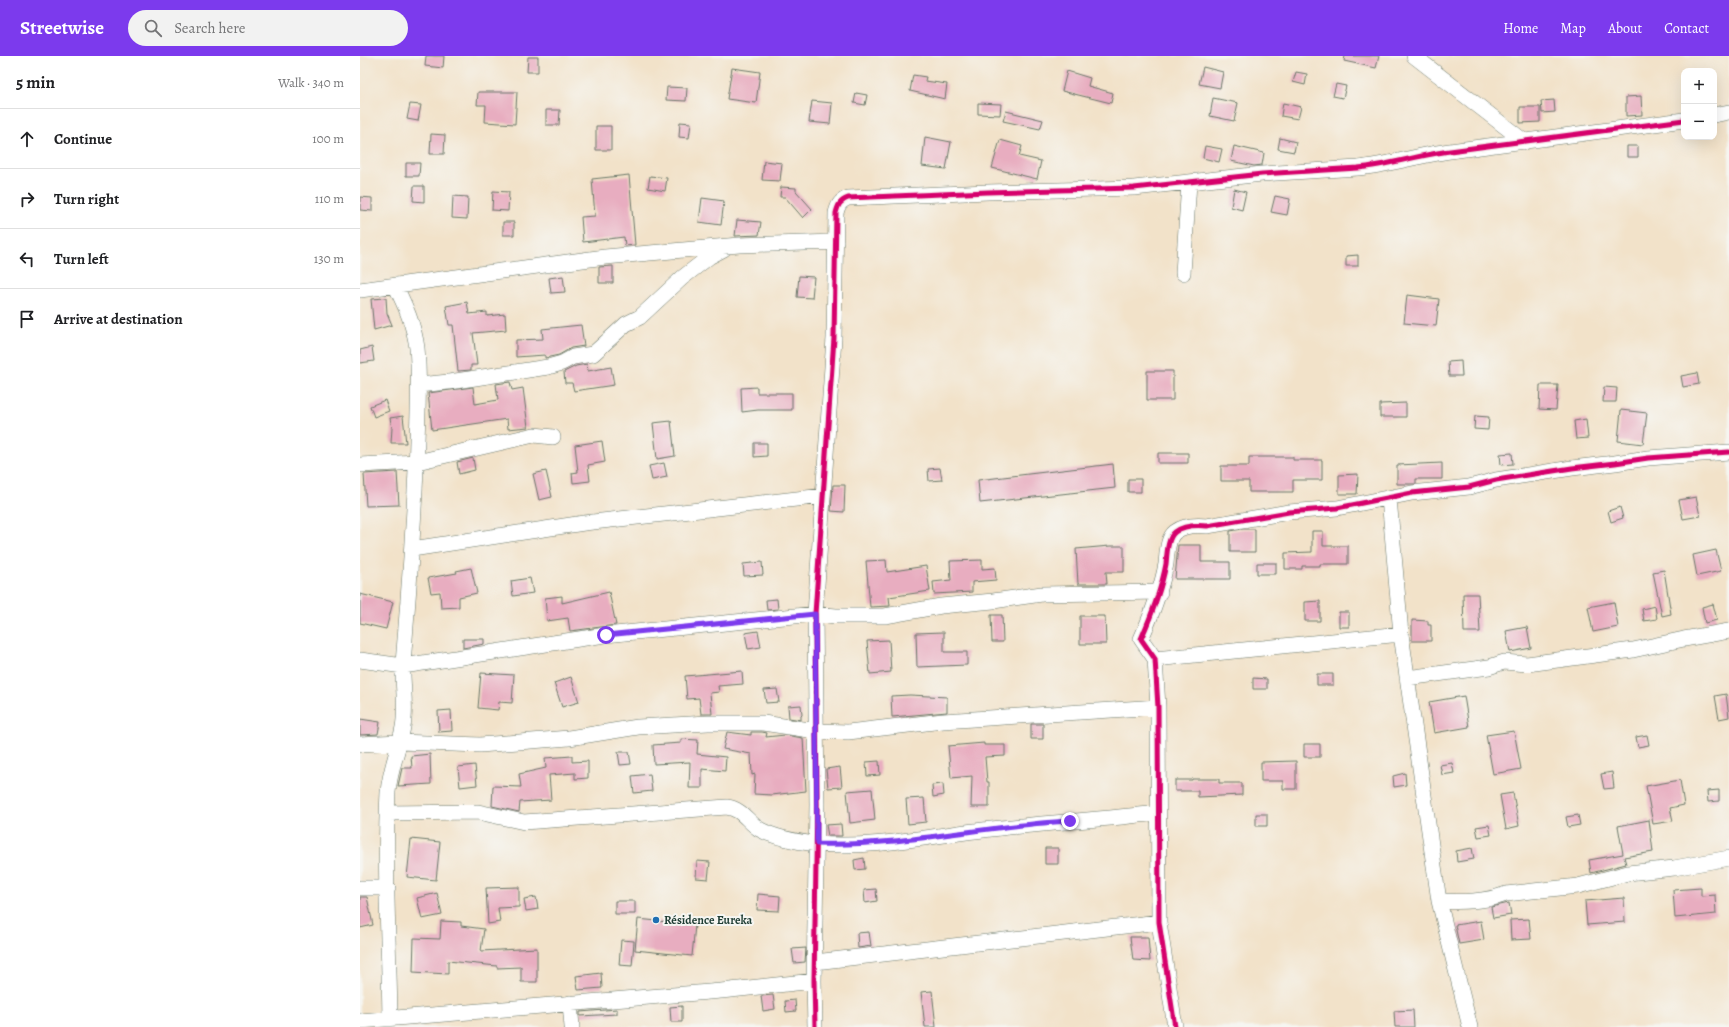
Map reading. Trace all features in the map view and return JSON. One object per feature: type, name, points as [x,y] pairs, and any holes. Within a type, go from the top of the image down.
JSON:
[{"type":"street","points":[[1414,56],[1525,142]]},
{"type":"street","points":[[1717,114],[1729,112]]},
{"type":"street","points":[[816,1027],[814,982],[817,844],[815,614],[834,338],[836,213],[838,205],[842,200],[848,198],[988,192],[1134,188],[1262,174],[1372,167],[1448,151],[1681,120]]},
{"type":"street","points":[[1183,272],[1189,183]]},
{"type":"street","points":[[360,290],[605,257],[739,245],[836,242]]},
{"type":"street","points":[[418,385],[449,382],[548,367],[562,364],[573,357],[593,354],[626,324],[640,317],[682,278],[709,257],[739,245]]},
{"type":"street","points":[[390,1019],[388,813],[391,771],[404,726],[403,666],[417,462],[418,385],[416,347],[413,330],[407,310],[395,285]]},
{"type":"street","points":[[360,465],[417,462],[534,435],[553,437]]},
{"type":"street","points":[[1175,1027],[1159,922],[1158,707],[1155,660],[1141,639],[1160,592],[1169,545],[1174,532],[1184,527],[1197,525],[1207,526],[1289,512],[1337,508],[1412,494],[1469,487],[1496,480],[1572,468],[1648,458],[1729,452]]},
{"type":"street","points":[[412,549],[584,523],[823,496]]},
{"type":"street","points":[[1389,498],[1401,634],[1439,901],[1470,1027]]},
{"type":"street","points":[[360,660],[403,666],[606,635],[815,614],[836,616],[885,616],[941,606],[1042,594],[1160,592]]},
{"type":"street","points":[[1407,678],[1489,667],[1504,662],[1527,664],[1633,650],[1684,638],[1729,631]]},
{"type":"street","points":[[1155,660],[1401,634]]},
{"type":"street","points":[[360,744],[399,742],[480,745],[569,738],[638,728],[708,723],[763,723],[816,731],[848,732],[943,721],[1158,707]]},
{"type":"street","points":[[388,813],[478,812],[524,822],[727,807],[738,810],[758,828],[780,837],[817,844],[846,845],[886,842],[1056,822],[1158,813]]},
{"type":"street","points":[[1439,901],[1480,900],[1496,898],[1506,894],[1578,886],[1628,873],[1674,868],[1729,858]]},
{"type":"street","points":[[360,888],[388,888]]},
{"type":"street","points":[[815,962],[1159,922]]},
{"type":"street","points":[[360,1020],[390,1019],[424,1021],[570,1003],[814,982]]},
{"type":"street","points":[[570,1003],[572,1027]]},
{"type":"building","points":[[426,56],[444,56],[443,68],[425,66]]},
{"type":"building","points":[[1345,56],[1379,56],[1376,68],[1344,61]]},
{"type":"building","points":[[528,57],[538,57],[538,72],[527,72]]},
{"type":"building","points":[[1203,67],[1223,72],[1220,88],[1199,84]]},
{"type":"building","points":[[732,68],[760,72],[756,103],[727,99]]},
{"type":"building","points":[[1067,71],[1090,78],[1088,86],[1113,93],[1111,103],[1062,91]]},
{"type":"building","points":[[1296,72],[1307,74],[1305,85],[1293,82]]},
{"type":"building","points":[[913,75],[926,77],[925,81],[947,84],[945,99],[910,91]]},
{"type":"building","points":[[1336,84],[1346,86],[1343,98],[1333,96]]},
{"type":"building","points":[[667,87],[687,88],[686,101],[666,100]]},
{"type":"building","points":[[478,92],[517,92],[515,124],[485,122],[486,105],[477,105]]},
{"type":"building","points":[[856,93],[867,95],[865,105],[854,103]]},
{"type":"building","points":[[1641,96],[1642,115],[1626,116],[1626,97]]},
{"type":"building","points":[[1213,98],[1238,103],[1234,121],[1210,116]]},
{"type":"building","points":[[1554,100],[1555,112],[1542,113],[1541,101]]},
{"type":"building","points":[[812,101],[832,103],[830,124],[809,122]]},
{"type":"building","points":[[978,103],[1001,104],[1000,115],[978,114]]},
{"type":"building","points":[[1283,103],[1301,107],[1298,119],[1281,116]]},
{"type":"building","points":[[410,104],[421,105],[418,121],[407,119]]},
{"type":"building","points":[[1520,107],[1540,107],[1540,122],[1520,123]]},
{"type":"building","points":[[546,110],[560,110],[559,125],[546,125]]},
{"type":"building","points":[[1006,111],[1043,120],[1040,129],[1003,121]]},
{"type":"building","points":[[680,122],[691,123],[689,138],[679,137]]},
{"type":"building","points":[[596,126],[611,126],[611,150],[596,150]]},
{"type":"building","points":[[431,134],[445,135],[444,154],[430,154]]},
{"type":"building","points":[[925,137],[951,142],[946,169],[922,166]]},
{"type":"building","points":[[1280,138],[1296,142],[1294,152],[1278,149]]},
{"type":"building","points":[[1000,140],[1022,146],[1019,156],[1041,161],[1037,179],[992,168]]},
{"type":"building","points":[[1205,146],[1222,149],[1219,162],[1203,158]]},
{"type":"building","points":[[1234,146],[1264,153],[1262,165],[1254,166],[1231,161]]},
{"type":"building","points":[[1627,146],[1638,146],[1638,157],[1627,157]]},
{"type":"building","points":[[764,161],[782,163],[780,181],[762,180]]},
{"type":"building","points":[[406,163],[420,163],[419,176],[406,176]]},
{"type":"building","points":[[629,175],[635,245],[625,246],[624,237],[583,242],[581,217],[595,216],[592,179]]},
{"type":"building","points":[[650,176],[667,178],[665,191],[648,188]]},
{"type":"building","points":[[414,186],[424,186],[424,202],[413,201]]},
{"type":"building","points":[[781,187],[796,188],[796,191],[812,209],[803,218],[785,197],[780,197]]},
{"type":"building","points":[[1234,189],[1246,192],[1242,210],[1231,207]]},
{"type":"building","points":[[493,191],[509,192],[508,211],[492,210]]},
{"type":"building","points":[[453,196],[468,197],[467,219],[452,218]]},
{"type":"building","points":[[1275,196],[1290,199],[1287,215],[1271,212]]},
{"type":"building","points":[[360,197],[372,198],[372,211],[360,210]]},
{"type":"building","points":[[702,198],[724,201],[721,225],[699,222]]},
{"type":"building","points":[[737,220],[761,222],[759,235],[735,236]]},
{"type":"building","points":[[503,222],[514,222],[514,235],[503,235]]},
{"type":"building","points":[[1358,255],[1358,266],[1346,266],[1346,256]]},
{"type":"building","points":[[613,266],[613,283],[599,283],[599,267]]},
{"type":"building","points":[[563,276],[565,292],[551,293],[549,278]]},
{"type":"building","points":[[799,276],[814,277],[812,298],[797,297]]},
{"type":"building","points":[[1407,295],[1439,299],[1436,326],[1404,323]]},
{"type":"building","points":[[386,298],[387,313],[392,325],[374,330],[371,299]]},
{"type":"building","points":[[467,302],[469,314],[487,312],[487,316],[505,314],[506,330],[473,333],[477,365],[471,365],[471,370],[458,371],[453,325],[449,325],[446,306]]},
{"type":"building","points":[[581,325],[584,346],[571,348],[559,355],[545,358],[545,355],[516,357],[516,340],[543,339],[542,329]]},
{"type":"building","points":[[372,347],[374,361],[360,363],[360,350]]},
{"type":"building","points":[[1461,361],[1462,376],[1449,376],[1448,362]]},
{"type":"building","points":[[587,364],[588,371],[611,367],[614,385],[574,391],[572,383],[565,383],[564,372],[576,366]]},
{"type":"building","points":[[1147,371],[1173,371],[1173,400],[1147,400]]},
{"type":"building","points":[[1697,373],[1699,384],[1683,387],[1681,376]]},
{"type":"building","points":[[510,382],[512,390],[523,388],[528,427],[508,429],[507,419],[432,430],[428,393],[473,387],[475,404],[498,400],[496,384]]},
{"type":"building","points":[[1540,385],[1558,385],[1556,410],[1539,409]]},
{"type":"building","points":[[757,387],[757,393],[792,393],[792,410],[758,410],[742,412],[741,388]]},
{"type":"building","points":[[1604,387],[1617,388],[1616,402],[1603,402]]},
{"type":"building","points":[[385,400],[389,411],[374,417],[370,406]]},
{"type":"building","points":[[1406,403],[1406,417],[1380,417],[1380,404]]},
{"type":"building","points":[[1621,410],[1647,413],[1643,444],[1618,441]]},
{"type":"building","points":[[403,416],[406,443],[391,443],[392,428],[390,418]]},
{"type":"building","points":[[1475,416],[1489,417],[1488,430],[1474,429]]},
{"type":"building","points":[[1586,419],[1588,438],[1576,439],[1574,421]]},
{"type":"building","points":[[671,421],[675,456],[657,459],[653,423]]},
{"type":"building","points":[[602,441],[605,462],[588,465],[590,481],[573,483],[572,473],[578,472],[575,445]]},
{"type":"building","points":[[754,443],[767,443],[767,456],[754,457]]},
{"type":"building","points":[[1158,453],[1188,453],[1188,463],[1158,463]]},
{"type":"building","points":[[1512,453],[1513,464],[1501,465],[1500,454]]},
{"type":"building","points":[[1249,457],[1293,457],[1293,460],[1322,460],[1322,480],[1293,480],[1293,492],[1249,492],[1249,481],[1221,481],[1221,466],[1249,466]]},
{"type":"building","points":[[473,458],[475,470],[459,474],[457,462]]},
{"type":"building","points":[[664,463],[667,477],[652,480],[649,466]]},
{"type":"building","points":[[1442,463],[1442,479],[1416,479],[1416,484],[1397,484],[1397,465]]},
{"type":"building","points":[[1113,464],[1115,488],[980,503],[978,480]]},
{"type":"building","points":[[940,468],[942,480],[929,481],[928,469]]},
{"type":"building","points":[[546,471],[552,497],[539,500],[533,474]]},
{"type":"building","points":[[397,472],[399,505],[366,506],[364,474]]},
{"type":"building","points":[[1358,474],[1357,494],[1339,494],[1339,475]]},
{"type":"building","points":[[1128,479],[1141,479],[1141,492],[1128,492]]},
{"type":"building","points":[[833,485],[845,485],[844,512],[831,511]]},
{"type":"building","points":[[1696,497],[1700,516],[1683,519],[1679,500]]},
{"type":"building","points":[[1620,507],[1623,518],[1611,522],[1608,511]]},
{"type":"building","points":[[1255,529],[1255,552],[1230,552],[1230,531]]},
{"type":"building","points":[[1312,531],[1323,531],[1323,546],[1348,546],[1348,564],[1320,564],[1320,566],[1302,566],[1302,569],[1285,569],[1285,553],[1312,552]]},
{"type":"building","points":[[1178,545],[1201,545],[1201,562],[1230,562],[1230,579],[1175,579]]},
{"type":"building","points":[[1124,546],[1124,572],[1106,572],[1107,584],[1078,584],[1076,549]]},
{"type":"building","points":[[1716,550],[1721,571],[1697,576],[1693,555]]},
{"type":"building","points":[[886,560],[887,572],[926,566],[930,591],[889,597],[890,606],[870,607],[866,561]]},
{"type":"building","points":[[982,560],[982,569],[995,568],[996,580],[972,582],[972,592],[934,594],[933,582],[951,580],[950,561]]},
{"type":"building","points":[[762,562],[763,575],[744,576],[743,564]]},
{"type":"building","points":[[1257,563],[1276,563],[1276,574],[1257,574]]},
{"type":"building","points":[[471,568],[477,593],[459,597],[459,607],[441,608],[440,592],[431,593],[428,578],[457,573],[456,571]]},
{"type":"building","points":[[1664,570],[1671,614],[1662,616],[1653,572]]},
{"type":"building","points":[[530,578],[533,593],[513,596],[511,581]]},
{"type":"building","points":[[609,592],[616,625],[570,631],[568,618],[547,621],[545,598],[562,596],[562,603]]},
{"type":"building","points":[[360,594],[393,602],[386,629],[360,623]]},
{"type":"building","points":[[1463,594],[1478,594],[1480,632],[1464,632]]},
{"type":"building","points":[[777,599],[778,609],[767,610],[766,600]]},
{"type":"building","points":[[1320,601],[1320,621],[1305,621],[1305,602]]},
{"type":"building","points":[[1614,602],[1618,627],[1593,632],[1588,607]]},
{"type":"building","points":[[1713,604],[1717,620],[1705,623],[1702,607]]},
{"type":"building","points":[[1655,606],[1657,619],[1644,621],[1642,609]]},
{"type":"building","points":[[1339,612],[1349,612],[1349,627],[1339,627]]},
{"type":"building","points":[[991,615],[1002,615],[1003,642],[992,642]]},
{"type":"building","points":[[1080,616],[1105,616],[1106,644],[1080,644]]},
{"type":"building","points":[[1412,620],[1428,621],[1428,625],[1431,625],[1431,641],[1412,641]]},
{"type":"building","points":[[1527,627],[1531,648],[1510,652],[1506,631]]},
{"type":"building","points":[[758,631],[761,647],[748,649],[745,633]]},
{"type":"building","points":[[944,632],[944,652],[967,652],[967,665],[917,667],[916,633]]},
{"type":"building","points":[[463,639],[484,639],[484,644],[463,648]]},
{"type":"building","points":[[889,640],[891,672],[870,674],[867,641]]},
{"type":"building","points":[[742,671],[743,684],[718,686],[719,692],[710,693],[712,714],[701,714],[699,698],[687,699],[685,676]]},
{"type":"building","points":[[481,673],[514,675],[512,703],[499,702],[498,710],[478,708]]},
{"type":"building","points":[[1317,674],[1333,674],[1333,685],[1317,685]]},
{"type":"building","points":[[571,677],[579,702],[562,707],[554,683]]},
{"type":"building","points":[[1253,678],[1267,679],[1267,689],[1253,689]]},
{"type":"building","points":[[777,689],[779,702],[766,703],[764,690]]},
{"type":"building","points":[[1726,694],[1729,717],[1719,719],[1715,696]]},
{"type":"building","points":[[910,695],[947,697],[947,712],[892,717],[891,696]]},
{"type":"building","points":[[1464,696],[1469,727],[1434,733],[1429,702]]},
{"type":"building","points":[[801,705],[801,720],[789,718],[788,706]]},
{"type":"building","points":[[451,710],[452,731],[439,732],[438,711]]},
{"type":"building","points":[[360,719],[380,722],[378,734],[360,735]]},
{"type":"building","points":[[1031,724],[1043,724],[1043,739],[1031,739]]},
{"type":"building","points":[[1514,731],[1521,769],[1493,774],[1486,735]]},
{"type":"building","points":[[727,732],[751,735],[751,732],[762,732],[767,733],[766,737],[785,735],[803,738],[806,791],[772,795],[754,794],[755,774],[752,775],[751,754],[723,749]]},
{"type":"building","points":[[1647,735],[1649,745],[1638,747],[1636,737]]},
{"type":"building","points":[[681,739],[698,740],[697,754],[726,757],[725,771],[702,769],[702,788],[689,788],[690,762],[654,764],[653,745],[681,743]]},
{"type":"building","points":[[984,743],[984,745],[1005,745],[1005,756],[985,757],[987,782],[989,782],[989,807],[971,807],[972,776],[951,778],[948,746]]},
{"type":"building","points":[[1304,744],[1320,744],[1320,757],[1304,757]]},
{"type":"building","points":[[618,752],[629,752],[631,764],[620,765]]},
{"type":"building","points":[[430,754],[431,784],[398,786],[402,768],[412,768],[411,756]]},
{"type":"building","points":[[572,756],[572,762],[588,761],[588,778],[575,779],[575,773],[549,775],[551,800],[520,802],[519,812],[492,806],[493,786],[521,787],[519,774],[546,768],[545,758]]},
{"type":"building","points":[[879,761],[880,775],[867,776],[866,762]]},
{"type":"building","points":[[1296,761],[1296,789],[1283,789],[1283,781],[1261,781],[1261,762]]},
{"type":"building","points":[[1452,763],[1454,773],[1442,775],[1440,765]]},
{"type":"building","points":[[475,765],[477,785],[460,787],[458,767]]},
{"type":"building","points":[[840,767],[842,787],[828,788],[826,769]]},
{"type":"building","points":[[1612,772],[1614,788],[1604,789],[1601,774]]},
{"type":"building","points":[[1405,773],[1406,785],[1394,787],[1393,776]]},
{"type":"building","points":[[650,774],[652,791],[634,793],[632,776]]},
{"type":"building","points":[[1219,779],[1219,783],[1242,783],[1242,795],[1198,797],[1198,791],[1175,791],[1175,780]]},
{"type":"building","points":[[1680,780],[1684,805],[1670,808],[1673,821],[1653,824],[1646,786]]},
{"type":"building","points":[[943,784],[944,795],[933,797],[932,785]]},
{"type":"building","points":[[872,789],[875,820],[850,823],[847,791]]},
{"type":"building","points":[[1719,790],[1719,801],[1708,802],[1707,791]]},
{"type":"building","points":[[1513,793],[1519,826],[1506,829],[1500,795]]},
{"type":"building","points":[[924,798],[926,822],[908,824],[906,799]]},
{"type":"building","points":[[1256,814],[1267,814],[1267,826],[1256,826]]},
{"type":"building","points":[[1578,815],[1580,825],[1568,827],[1566,817]]},
{"type":"building","points":[[1649,820],[1653,852],[1624,857],[1626,864],[1591,873],[1589,860],[1623,854],[1618,826]]},
{"type":"building","points":[[841,824],[842,836],[828,836],[826,825]]},
{"type":"building","points":[[1489,825],[1491,835],[1478,837],[1476,827]]},
{"type":"building","points":[[411,839],[440,842],[436,880],[407,877]]},
{"type":"building","points":[[1045,848],[1058,848],[1058,864],[1045,864]]},
{"type":"building","points":[[1472,848],[1474,859],[1457,862],[1456,851]]},
{"type":"building","points":[[864,858],[865,869],[855,870],[854,860]]},
{"type":"building","points":[[697,861],[710,862],[708,879],[696,878]]},
{"type":"building","points":[[519,887],[519,907],[498,908],[500,922],[488,924],[486,888]]},
{"type":"building","points":[[1701,888],[1701,896],[1715,895],[1716,914],[1675,918],[1673,890]]},
{"type":"building","points":[[876,889],[877,901],[865,903],[864,890]]},
{"type":"building","points":[[437,893],[442,915],[422,919],[417,898]]},
{"type":"building","points":[[758,894],[780,896],[779,911],[757,910]]},
{"type":"building","points":[[360,897],[367,897],[373,925],[360,928]]},
{"type":"building","points":[[536,897],[538,909],[526,911],[524,899]]},
{"type":"building","points":[[1624,898],[1625,922],[1587,925],[1585,901]]},
{"type":"building","points":[[615,901],[635,901],[635,914],[615,914]]},
{"type":"building","points":[[1509,903],[1511,915],[1493,918],[1491,907]]},
{"type":"building","points":[[638,919],[695,925],[692,956],[635,950]]},
{"type":"building","points":[[1529,919],[1531,939],[1511,940],[1510,920]]},
{"type":"building","points":[[441,921],[461,922],[461,926],[484,929],[481,951],[537,948],[537,982],[521,982],[521,967],[497,968],[497,966],[448,961],[448,974],[413,972],[414,938],[440,939]]},
{"type":"building","points":[[1481,921],[1484,940],[1459,944],[1455,925]]},
{"type":"building","points":[[869,932],[871,946],[858,948],[857,933]]},
{"type":"building","points":[[1130,937],[1148,937],[1150,961],[1133,960]]},
{"type":"building","points":[[621,940],[634,941],[632,966],[619,965]]},
{"type":"building","points":[[806,948],[805,962],[794,963],[792,949]]},
{"type":"building","points":[[601,973],[602,988],[578,990],[576,976]]},
{"type":"building","points":[[932,991],[936,1027],[925,1027],[921,992]]},
{"type":"building","points":[[773,995],[775,1009],[763,1011],[761,996]]},
{"type":"building","points":[[795,1000],[796,1011],[786,1012],[785,1001]]},
{"type":"building","points":[[682,1006],[682,1022],[671,1022],[670,1007]]},
{"type":"building","points":[[617,1009],[617,1014],[580,1016],[580,1012]]},
{"type":"building","points":[[1413,1010],[1414,1027],[1395,1027],[1394,1011]]},
{"type":"cycle path","points":[[815,1027],[814,981],[817,805],[815,614],[834,338],[836,213],[841,202],[848,198],[1134,188],[1262,174],[1358,168],[1381,165],[1450,151],[1681,120]]},
{"type":"cycle path","points":[[1175,1027],[1159,922],[1158,707],[1155,659],[1141,639],[1159,593],[1166,564],[1169,542],[1172,535],[1182,528],[1191,526],[1207,526],[1289,512],[1337,508],[1412,493],[1469,487],[1496,480],[1572,468],[1648,458],[1729,452]]},
{"type":"place","name":"Résidence Eureka","points":[[656,920]]},
{"type":"route","points":[[606,635],[815,614],[817,844],[846,845],[898,841],[982,830],[1070,821]]}]
